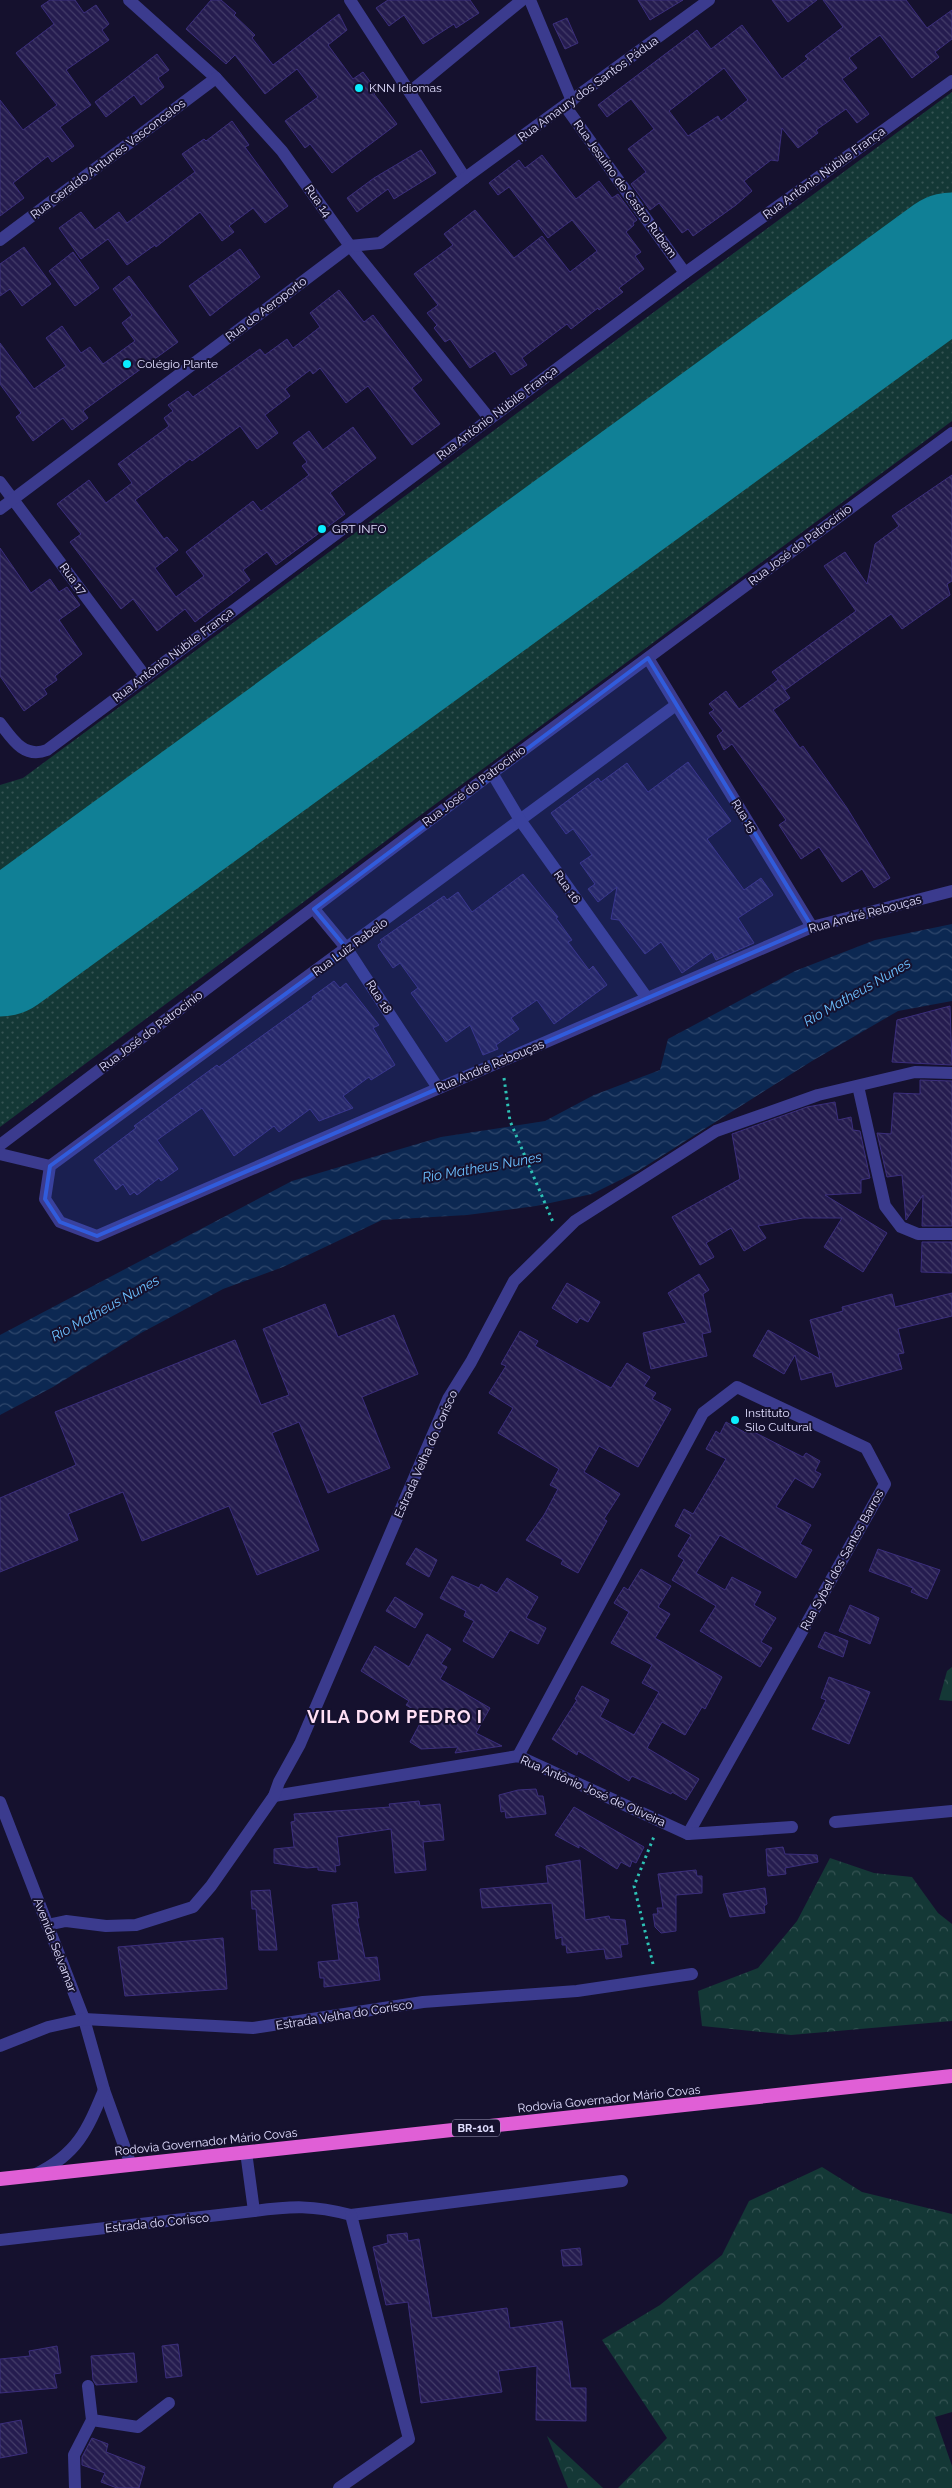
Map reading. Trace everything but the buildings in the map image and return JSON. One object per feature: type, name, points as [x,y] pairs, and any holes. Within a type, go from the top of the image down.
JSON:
[{"type":"highway","name":"Rodovia Governador Mário Covas","points":[[0,2179],[952,2076]]},
{"type":"street","name":"Rua 14","points":[[129,0],[216,78],[282,151],[350,246],[489,418]]},
{"type":"street","points":[[350,0],[466,178],[380,243],[350,246]]},
{"type":"street","points":[[410,92],[522,0]]},
{"type":"street","name":"Rua Jesuíno de Castro Rubem","points":[[530,0],[569,103],[685,273]]},
{"type":"street","name":"Rua Amaury dos Santos Pádua","points":[[466,178],[709,0]]},
{"type":"street","name":"Rua Geraldo Antunes Vasconcelos","points":[[0,240],[216,78]]},
{"type":"street","name":"Rua Antônio Núbile França","points":[[0,723],[23,749],[31,752],[47,750],[685,273],[952,81]]},
{"type":"street","name":"Rua do Aeroporto","points":[[0,509],[350,246]]},
{"type":"street","name":"Rua José do Patrocínio","points":[[0,1145],[314,909],[492,772],[952,433]]},
{"type":"street","name":"Rua 17","points":[[0,482],[145,676]]},
{"type":"street","name":"Rua 15","points":[[648,658],[812,927]]},
{"type":"street","name":"Rua Luiz Rabelo","points":[[50,1166],[676,705]]},
{"type":"street","name":"Rua 16","points":[[492,772],[520,820],[646,998]]},
{"type":"street","name":"Rua André Rebouças","points":[[50,1166],[45,1200],[60,1222],[97,1236],[812,927],[952,891]]},
{"type":"street","name":"Rua 18","points":[[314,909],[347,949],[438,1088]]},
{"type":"street","name":"Estrada Velha do Corisco","points":[[47,1925],[66,1922],[106,1926],[136,1925],[193,1907],[212,1886],[274,1796],[279,1782],[300,1744],[448,1398],[471,1362],[514,1280],[576,1222],[716,1131],[818,1095],[915,1072],[952,1072]]},
{"type":"street","points":[[858,1086],[885,1206],[901,1227],[918,1234],[952,1234]]},
{"type":"street","points":[[0,1154],[50,1166]]},
{"type":"street","name":"Rua Sybel dos Santos Barros","points":[[518,1756],[703,1413],[737,1387],[866,1448],[885,1484],[688,1834]]},
{"type":"street","name":"Rua Antônio José de Oliveira","points":[[274,1796],[518,1756],[688,1834],[792,1827]]},
{"type":"street","name":"Avenida Selvamar","points":[[0,1802],[84,2019],[104,2090],[131,2165]]},
{"type":"street","points":[[835,1822],[952,1811]]},
{"type":"street","name":"Estrada Velha do Corisco","points":[[0,2046],[48,2027],[84,2019],[253,2028],[423,2002],[577,1991],[692,1974]]},
{"type":"street","points":[[34,2174],[63,2157],[81,2140],[104,2090]]},
{"type":"street","points":[[246,2152],[254,2212]]},
{"type":"street","points":[[339,2488],[409,2439],[351,2215],[622,2181]]},
{"type":"street","name":"Estrada do Corisco","points":[[0,2240],[280,2208],[319,2207],[351,2215]]},
{"type":"street","points":[[75,2488],[74,2455],[92,2420],[88,2386]]},
{"type":"street","points":[[92,2420],[138,2428],[169,2403]]},
{"type":"path","points":[[501,1061],[510,1121],[550,1211]]},
{"type":"path","points":[[657,1979],[634,1886],[661,1821]]},
{"type":"highlighted area","points":[[648,658],[812,927],[97,1236],[60,1222],[45,1199],[50,1166],[347,949],[314,909]]},
{"type":"green space","points":[[952,92],[952,218],[0,912],[0,785],[23,778]]},
{"type":"green space","points":[[952,299],[952,421],[0,1127],[0,992]]},
{"type":"green space","points":[[952,1667],[952,1701],[939,1700],[947,1671]]},
{"type":"green space","points":[[830,1858],[874,1873],[912,1877],[938,1913],[952,1924],[952,2021],[791,2035],[702,2026],[698,1991],[758,1968],[797,1921]]},
{"type":"green space","points":[[822,2167],[862,2192],[952,2214],[952,2412],[935,2417],[952,2466],[952,2488],[618,2488],[667,2438],[602,2340],[660,2305],[722,2255],[749,2201]]},
{"type":"green space","points":[[547,2436],[603,2488],[568,2488]]},
{"type":"water","name":"Rio Matheus Nunes","points":[[952,924],[952,1001],[898,1011],[812,1061],[638,1171],[592,1194],[536,1206],[467,1215],[382,1220],[283,1267],[223,1289],[141,1333],[53,1387],[0,1415],[0,1335],[292,1181],[441,1137],[545,1121],[594,1095],[660,1070],[668,1039],[795,971],[875,940]]},
{"type":"runway","points":[[0,951],[952,258]]},
{"type":"place","name":"KNN Idiomas","points":[[359,88]]},
{"type":"place","name":"Colégio Plante","points":[[127,364]]},
{"type":"place","name":"GRT INFO","points":[[322,529]]},
{"type":"place","name":"Instituto Silo Cultural","points":[[735,1420]]},
{"type":"district","name":"VILA DOM PEDRO I","points":[[395,1717]]}]
